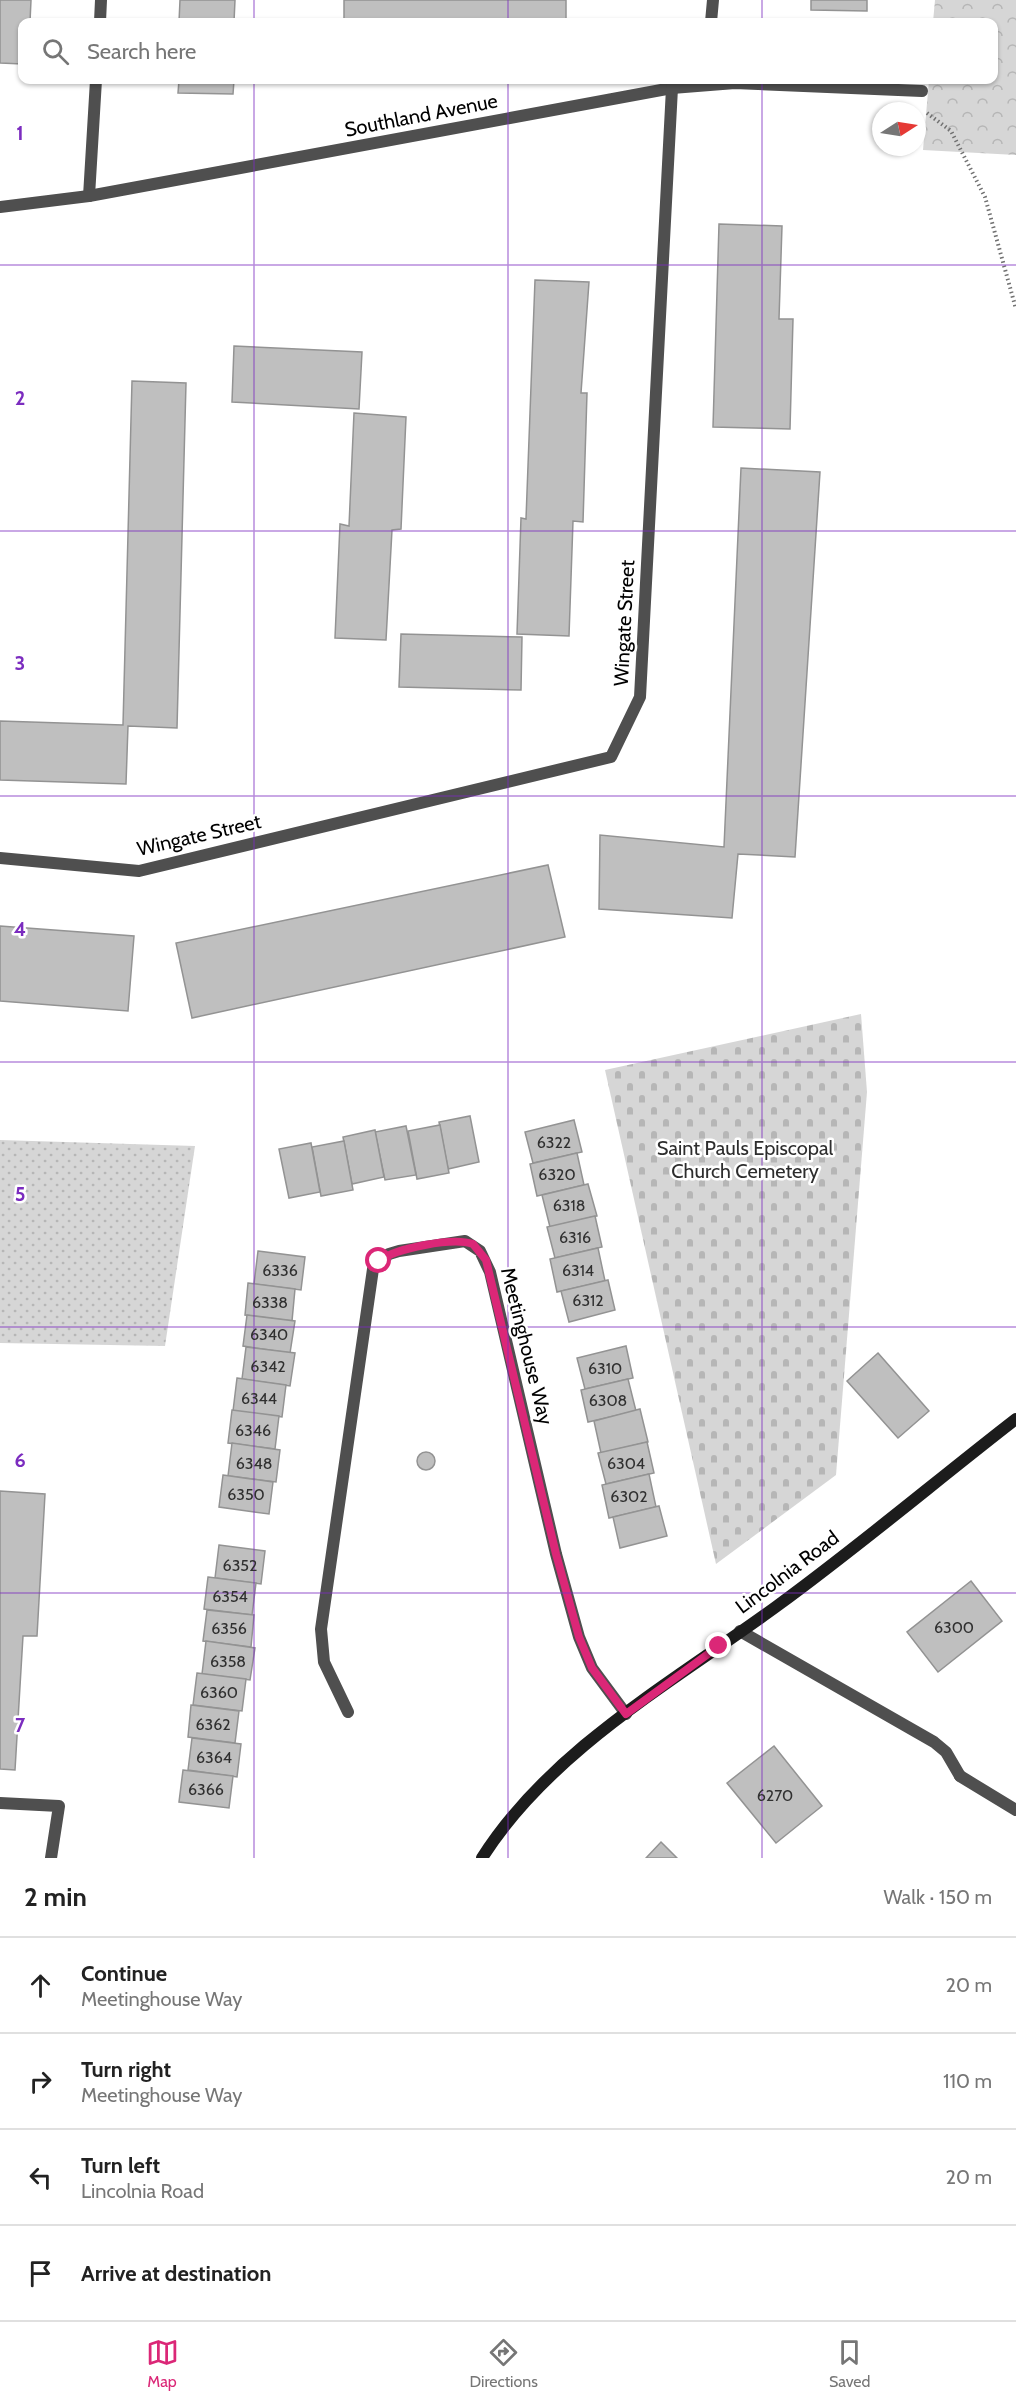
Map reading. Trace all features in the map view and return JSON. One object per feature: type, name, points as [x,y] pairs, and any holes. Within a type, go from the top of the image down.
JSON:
[{"type":"main road","name":"Lincolnia Road","points":[[482,1858],[526,1801],[568,1761],[626,1714],[785,1600],[1016,1419]]},
{"type":"street","points":[[100,18],[101,0]]},
{"type":"street","points":[[711,18],[713,0]]},
{"type":"street","points":[[89,196],[96,84]]},
{"type":"street","name":"Southland Avenue","points":[[0,207],[89,196],[676,84]]},
{"type":"street","name":"Wingate Street","points":[[0,858],[139,871],[611,757],[640,697],[676,84]]},
{"type":"street","name":"Southland Avenue","points":[[758,84],[922,91]]},
{"type":"street","name":"Meetinghouse Way","points":[[348,1712],[324,1662],[321,1629],[373,1269],[388,1254],[465,1241],[480,1251],[490,1272],[556,1554],[579,1637],[592,1668],[626,1714]]},
{"type":"street","points":[[740,1631],[934,1742],[946,1752],[960,1776],[1016,1810]]},
{"type":"street","points":[[0,1803],[59,1806],[51,1858]]},
{"type":"path","points":[[895,90],[951,131],[985,197],[1016,309]]},
{"type":"green space","points":[[935,0],[1016,0],[1016,155],[926,150],[929,84],[998,84],[998,18],[933,18]]},
{"type":"green space","name":"Saint Pauls Episcopal Church Cemetery","points":[[861,1014],[867,1092],[836,1475],[716,1564],[605,1070]]},
{"type":"green space","points":[[0,1140],[195,1146],[165,1346],[0,1343]]},
{"type":"building","points":[[0,0],[31,0],[30,18],[18,18],[18,64],[0,63]]},
{"type":"building","points":[[180,0],[235,0],[234,18],[179,18]]},
{"type":"building","points":[[344,0],[566,0],[566,18],[344,18]]},
{"type":"building","points":[[811,0],[867,0],[867,11],[811,10]]},
{"type":"building","points":[[179,84],[234,84],[233,94],[178,93]]},
{"type":"building","points":[[719,224],[782,226],[779,319],[793,319],[790,429],[713,427]]},
{"type":"building","points":[[535,280],[589,282],[581,393],[587,393],[583,522],[573,521],[569,636],[517,634],[521,518],[526,519]]},
{"type":"building","points":[[234,346],[362,352],[359,409],[232,402]]},
{"type":"building","points":[[132,381],[186,383],[177,728],[128,726],[126,784],[0,780],[0,721],[123,725]]},
{"type":"building","points":[[354,413],[406,417],[401,529],[392,530],[386,640],[335,638],[340,524],[349,526]]},
{"type":"building","points":[[741,468],[820,472],[795,857],[738,854],[732,918],[599,909],[600,835],[724,847]]},
{"type":"building","points":[[401,634],[522,637],[521,690],[399,687]]},
{"type":"building","points":[[548,865],[565,937],[192,1018],[176,943]]},
{"type":"building","points":[[0,926],[134,936],[128,1011],[0,1001]]},
{"type":"building","points":[[470,1116],[479,1162],[448,1169],[439,1122]]},
{"type":"building","points":[[574,1120],[582,1152],[533,1163],[525,1132]]},
{"type":"building","points":[[440,1125],[449,1173],[417,1179],[408,1131]]},
{"type":"building","points":[[406,1126],[416,1175],[385,1180],[375,1132]]},
{"type":"building","points":[[375,1130],[384,1177],[352,1184],[343,1137]]},
{"type":"building","points":[[344,1141],[353,1190],[321,1196],[312,1147]]},
{"type":"building","points":[[311,1143],[320,1192],[289,1198],[279,1149]]},
{"type":"building","points":[[577,1153],[584,1185],[537,1196],[530,1164]]},
{"type":"building","points":[[588,1184],[597,1216],[550,1227],[542,1195]]},
{"type":"building","points":[[595,1216],[602,1247],[555,1258],[547,1227]]},
{"type":"building","points":[[598,1248],[605,1281],[557,1292],[550,1259]]},
{"type":"building","points":[[258,1251],[305,1257],[301,1290],[254,1284]]},
{"type":"building","points":[[608,1280],[615,1310],[569,1322],[561,1291]]},
{"type":"building","points":[[248,1283],[295,1289],[292,1321],[245,1315]]},
{"type":"building","points":[[247,1315],[295,1321],[290,1353],[243,1346]]},
{"type":"building","points":[[626,1346],[633,1378],[585,1389],[577,1358]]},
{"type":"building","points":[[246,1347],[295,1353],[290,1386],[242,1379]]},
{"type":"building","points":[[878,1353],[929,1411],[898,1438],[847,1381]]},
{"type":"building","points":[[237,1378],[286,1385],[282,1417],[233,1411]]},
{"type":"building","points":[[628,1379],[636,1411],[588,1422],[581,1390]]},
{"type":"building","points":[[640,1409],[648,1442],[601,1453],[594,1421]]},
{"type":"building","points":[[232,1410],[279,1416],[275,1449],[228,1443]]},
{"type":"building","points":[[647,1442],[654,1473],[606,1484],[598,1453]]},
{"type":"building","points":[[232,1443],[280,1450],[276,1482],[228,1476]]},
{"type":"building","points":[[426,1452],[434,1457],[435,1461],[430,1469],[426,1470],[418,1465],[417,1461],[422,1453]]},
{"type":"building","points":[[649,1474],[656,1507],[609,1518],[602,1485]]},
{"type":"building","points":[[223,1475],[273,1482],[269,1514],[219,1507]]},
{"type":"building","points":[[0,1491],[45,1494],[37,1636],[23,1636],[15,1770],[0,1769]]},
{"type":"building","points":[[659,1506],[667,1536],[620,1548],[613,1517]]},
{"type":"building","points":[[219,1545],[265,1551],[261,1584],[215,1578]]},
{"type":"building","points":[[208,1577],[256,1583],[252,1615],[204,1609]]},
{"type":"building","points":[[971,1581],[1002,1621],[938,1672],[907,1632]]},
{"type":"building","points":[[207,1610],[254,1615],[251,1647],[203,1641]]},
{"type":"building","points":[[206,1641],[255,1648],[250,1680],[202,1674]]},
{"type":"building","points":[[197,1673],[246,1679],[242,1711],[193,1705]]},
{"type":"building","points":[[191,1705],[239,1711],[235,1743],[188,1737]]},
{"type":"building","points":[[192,1738],[241,1744],[237,1777],[188,1770]]},
{"type":"building","points":[[774,1746],[822,1806],[776,1843],[727,1783]]},
{"type":"building","points":[[183,1770],[233,1776],[229,1808],[179,1802]]},
{"type":"building","points":[[661,1842],[677,1858],[646,1858]]},
{"type":"route","points":[[379,1261],[388,1254],[399,1251],[455,1241],[473,1244],[486,1260],[556,1554],[579,1637],[592,1668],[626,1714],[719,1646]]}]
